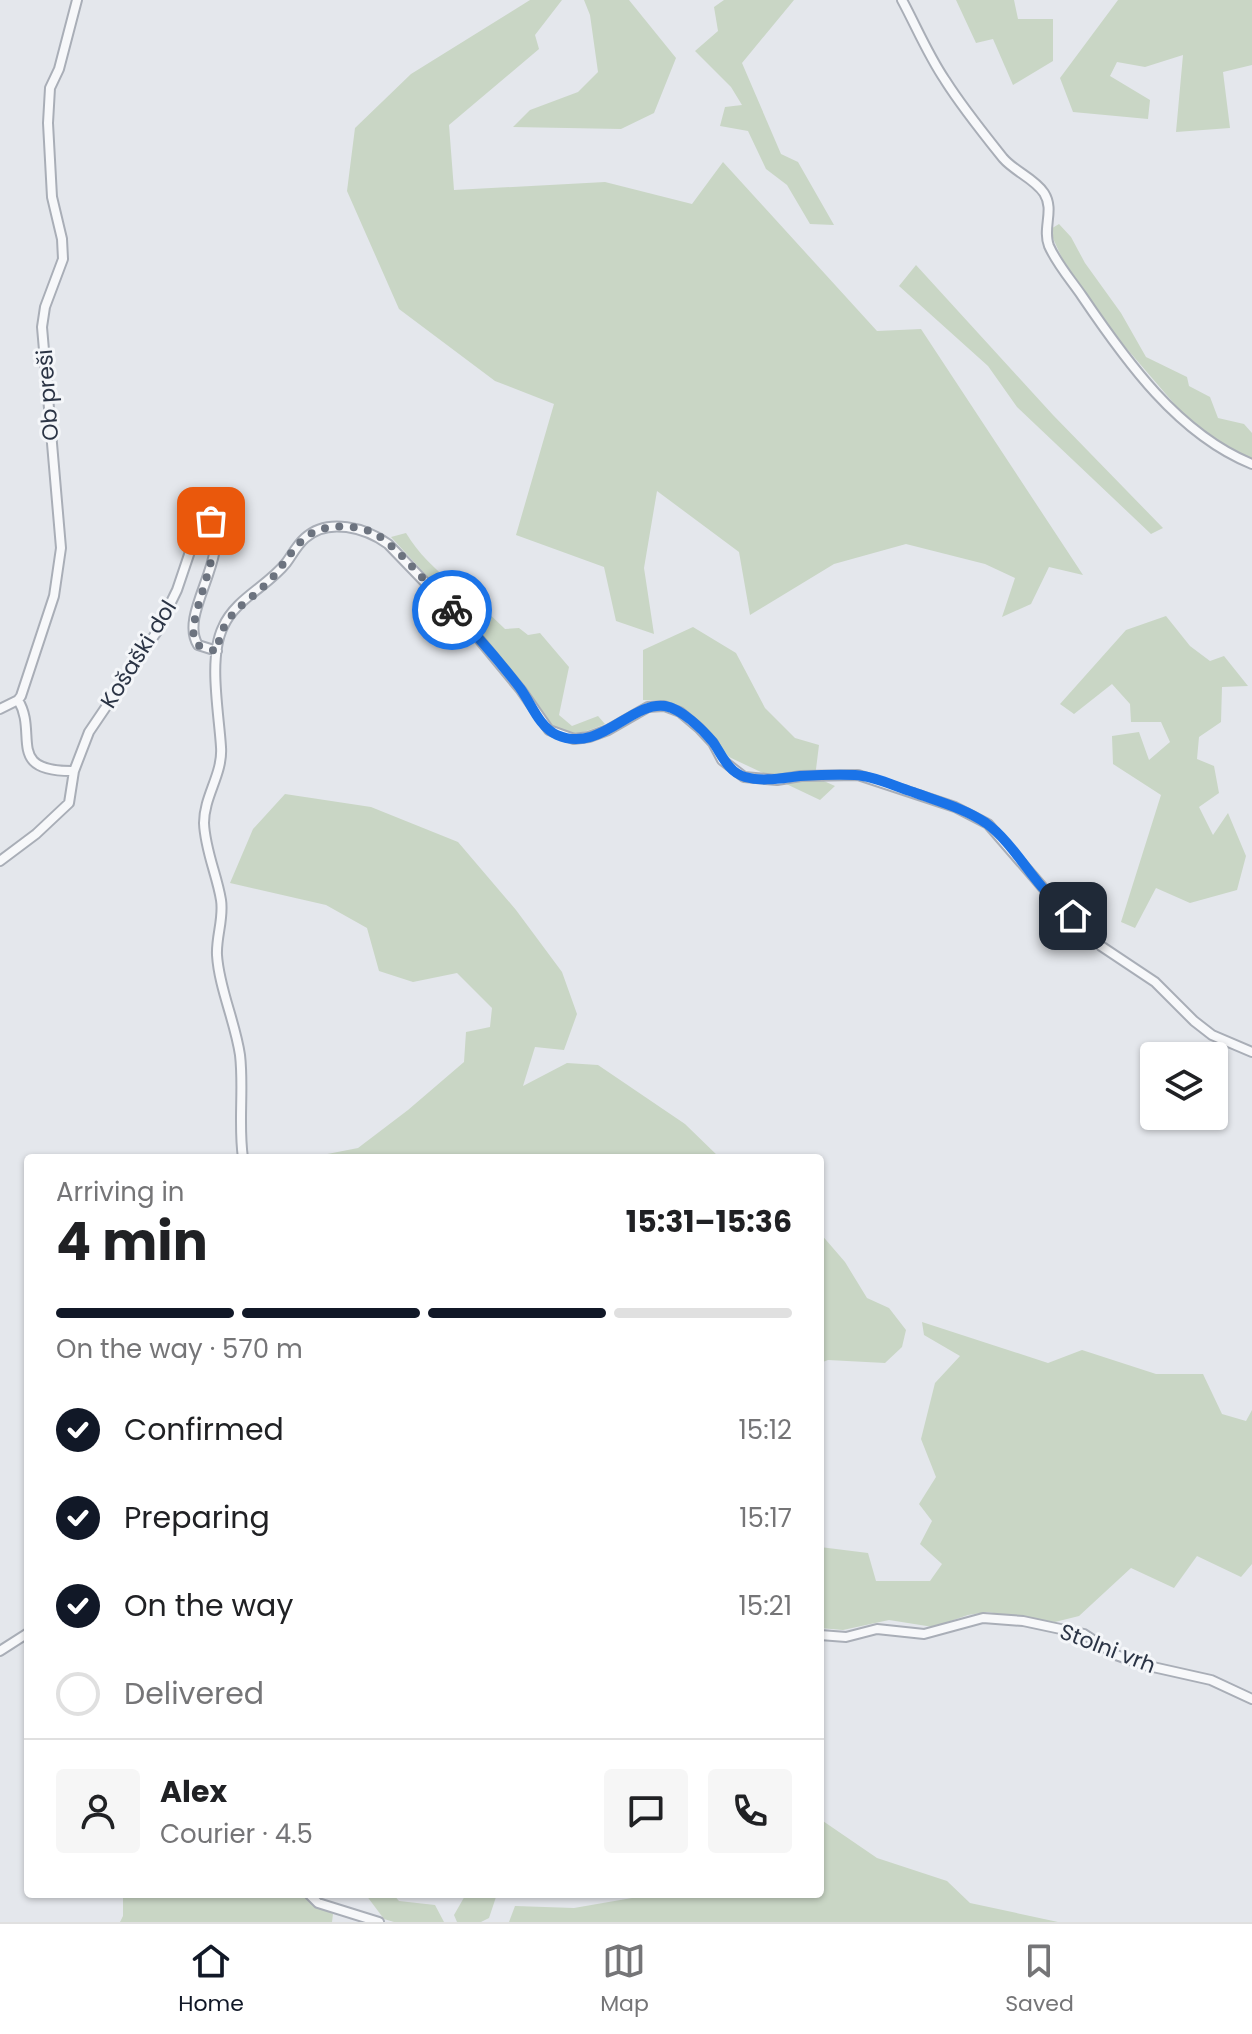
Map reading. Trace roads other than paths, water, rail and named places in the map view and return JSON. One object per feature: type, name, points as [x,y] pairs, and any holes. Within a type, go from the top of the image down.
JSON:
[{"type":"street","name":"Ob preši","points":[[18,700],[54,596],[61,548],[42,327],[45,307],[63,259],[62,239],[52,197],[48,123],[50,88],[59,69],[77,0]]},
{"type":"street","points":[[902,0],[944,79],[1003,157],[1046,196],[1049,207],[1045,233],[1050,248],[1093,313],[1153,390],[1191,429],[1222,451],[1252,464]]},
{"type":"street","name":"Košaški dol","points":[[0,861],[68,805],[74,771],[89,732],[156,633],[177,590],[199,525],[206,520],[211,521],[214,527],[214,541],[193,637],[198,645],[217,651]]},
{"type":"street","points":[[243,1154],[240,1057],[235,1024],[218,964],[222,903],[204,822],[208,799],[219,771],[221,749],[216,701],[217,651],[223,627],[231,613],[267,584],[303,540],[324,529],[353,527],[373,532],[388,544],[474,633],[549,730],[574,739],[589,737],[648,707],[664,706],[680,712],[699,728],[713,743],[722,760],[744,777],[777,780],[801,776],[858,775],[955,807],[988,824],[1045,890],[1101,946],[1155,982],[1212,1035],[1252,1052]]},
{"type":"street","points":[[0,709],[18,700],[23,708],[26,742],[33,760],[52,771],[74,771]]},
{"type":"street","name":"Stolni vrh","points":[[824,1635],[846,1637],[877,1629],[924,1634],[983,1618],[1023,1621],[1084,1634],[1116,1655],[1144,1665],[1211,1680],[1252,1699]]},
{"type":"street","points":[[0,1651],[24,1636]]},
{"type":"street","points":[[313,1898],[318,1903],[379,1922]]}]
